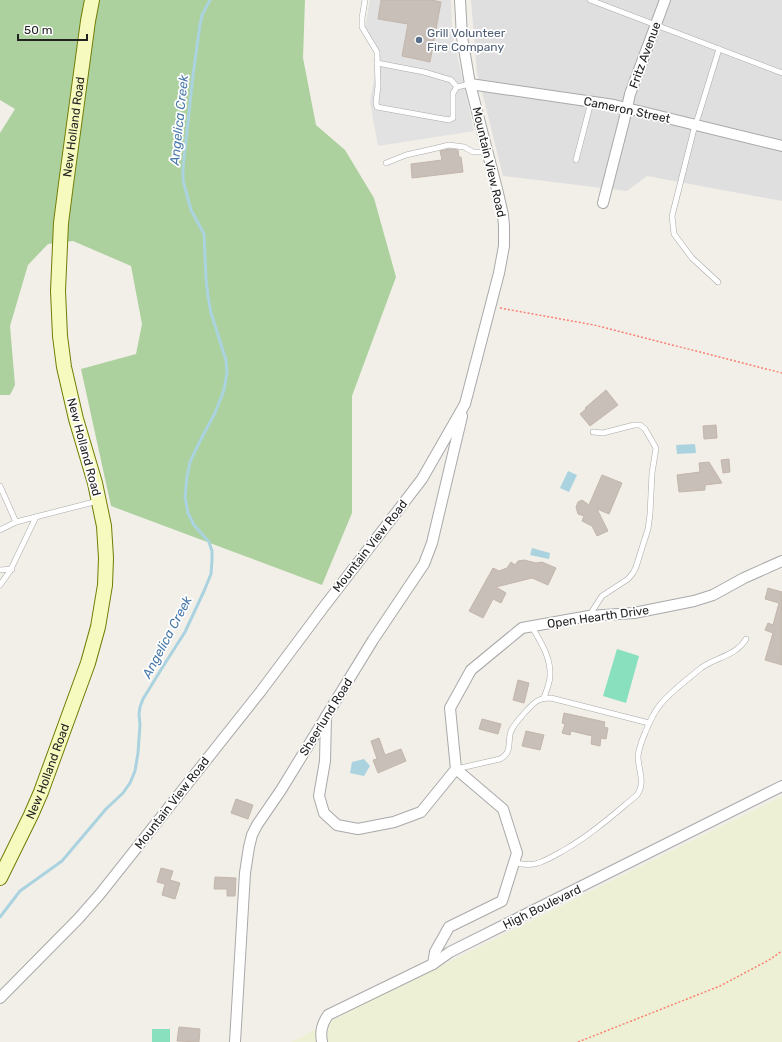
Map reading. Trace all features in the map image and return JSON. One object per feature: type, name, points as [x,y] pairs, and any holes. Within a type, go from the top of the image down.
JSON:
[{"type":"main road","name":"New Holland Road","points":[[0,878],[40,792],[88,663],[98,627],[105,586],[106,558],[104,526],[99,501],[74,412],[64,367],[60,336],[58,291],[61,223],[92,0]]},
{"type":"street","name":"Mountain View Road","points":[[0,998],[78,919],[100,894],[261,692],[422,479],[465,404],[503,255],[504,236],[503,215],[470,84],[462,37],[460,0]]},
{"type":"street","name":"Fritz Avenue","points":[[603,203],[630,94],[665,0]]},
{"type":"street","name":"Cameron Street","points":[[470,84],[614,105],[782,146]]},
{"type":"street","name":"Sheerlund Road","points":[[235,1042],[245,873],[252,835],[373,640],[424,564],[432,543],[465,404]]},
{"type":"street","name":"Open Hearth Drive","points":[[456,769],[450,708],[471,670],[522,628],[589,616],[634,613],[694,601],[713,594],[782,561]]},
{"type":"street","points":[[326,716],[325,761],[319,796],[324,813],[337,825],[358,829],[394,822],[421,812],[456,769],[503,809],[518,853],[502,901],[449,927],[435,952],[433,964]]},
{"type":"street","name":"High Boulevard","points":[[322,1042],[321,1030],[323,1022],[328,1015],[433,964],[450,952],[782,786]]},
{"type":"lane","points":[[365,0],[362,27],[377,52],[377,107],[449,120],[453,118],[453,93],[457,87],[470,84]]},
{"type":"lane","points":[[590,0],[782,73]]},
{"type":"lane","points":[[718,282],[692,258],[674,234],[672,216],[694,125],[699,114],[719,49]]},
{"type":"lane","points":[[378,63],[424,72],[451,80],[457,87]]},
{"type":"lane","points":[[576,160],[591,102]]},
{"type":"lane","points":[[386,162],[406,155],[449,145],[464,147],[473,152],[488,152]]},
{"type":"lane","points":[[589,616],[602,596],[628,579],[636,567],[648,529],[652,473],[656,448],[646,429],[640,425],[634,425],[612,432],[593,432]]},
{"type":"lane","points":[[0,486],[16,522]]},
{"type":"lane","points":[[0,530],[16,522],[99,501]]},
{"type":"lane","points":[[0,585],[12,569],[36,517]]},
{"type":"lane","points":[[0,570],[12,569]]},
{"type":"lane","points":[[532,627],[547,653],[550,678],[544,698]]},
{"type":"lane","points":[[514,863],[538,863],[558,854],[597,828],[637,795],[642,784],[638,756],[640,748],[649,723],[660,705],[708,663],[734,652],[746,639]]},
{"type":"lane","points":[[456,769],[500,759],[505,756],[508,752],[512,731],[517,721],[537,700],[544,698],[551,698],[649,723]]},
{"type":"path","points":[[490,306],[594,325],[782,372]]},
{"type":"path","points":[[578,1042],[720,986],[769,960],[782,951]]},
{"type":"shaded area","points":[[370,0],[451,0],[452,32],[474,131],[378,146],[370,102],[379,51],[365,27]]},
{"type":"shaded area","points":[[471,0],[782,0],[782,201],[647,176],[627,191],[503,176],[477,72]]},
{"type":"green space","points":[[0,0],[305,0],[303,58],[316,125],[345,150],[374,198],[396,277],[352,396],[352,513],[322,585],[111,506],[81,369],[136,354],[142,324],[131,266],[73,241],[48,244],[28,265],[10,326],[15,385],[10,395],[0,395],[0,133],[15,109],[0,100]]},
{"type":"green space","points":[[617,649],[639,656],[626,703],[603,696]]},
{"type":"green space","points":[[782,796],[782,1042],[291,1042],[376,998]]},
{"type":"green space","points":[[152,1029],[170,1029],[170,1042],[152,1042]]},
{"type":"water","points":[[695,444],[696,453],[677,454],[676,445]]},
{"type":"water","points":[[568,471],[577,475],[569,492],[560,488]]},
{"type":"water","points":[[532,548],[550,553],[549,559],[530,555]]},
{"type":"water","points":[[364,759],[370,766],[364,776],[350,773],[352,762]]},
{"type":"building","name":"Grill Volunteer Fire Company","points":[[381,0],[431,0],[441,2],[430,62],[402,56],[408,24],[378,19]]},
{"type":"building","points":[[449,149],[458,150],[459,157],[461,157],[463,172],[412,178],[411,164],[442,160],[440,151]]},
{"type":"building","points":[[606,390],[618,405],[590,426],[580,414]]},
{"type":"building","points":[[716,425],[717,438],[704,439],[703,426]]},
{"type":"building","points":[[729,459],[730,472],[723,473],[721,460]]},
{"type":"building","points":[[709,462],[722,483],[705,485],[705,490],[679,492],[677,475],[700,472],[699,463]]},
{"type":"building","points":[[602,475],[622,483],[609,514],[597,509],[608,531],[597,536],[592,526],[582,521],[584,516],[578,514],[576,507],[578,502],[582,500],[589,505]]},
{"type":"building","points":[[524,560],[536,563],[542,562],[556,568],[548,585],[532,578],[496,587],[506,593],[501,603],[493,599],[483,618],[469,611],[493,568],[499,571],[507,568],[511,562],[515,565],[518,561]]},
{"type":"building","points":[[768,588],[782,592],[782,665],[765,660],[773,633],[765,630],[768,623],[773,625],[779,603],[765,599]]},
{"type":"building","points":[[518,680],[529,683],[524,703],[513,700]]},
{"type":"building","points":[[564,713],[605,722],[604,727],[608,728],[606,739],[601,738],[600,746],[591,744],[592,736],[571,731],[570,735],[562,733],[565,724],[562,723]]},
{"type":"building","points":[[482,719],[501,724],[498,734],[479,729]]},
{"type":"building","points":[[526,731],[544,735],[540,750],[522,746]]},
{"type":"building","points":[[379,738],[385,755],[401,749],[406,761],[378,773],[373,760],[377,759],[371,741]]},
{"type":"building","points":[[236,799],[253,805],[248,819],[231,813]]},
{"type":"building","points":[[161,868],[173,871],[170,880],[180,883],[175,899],[162,895],[165,884],[157,882]]},
{"type":"building","points":[[215,877],[236,878],[235,896],[227,896],[227,889],[214,889]]},
{"type":"building","points":[[179,1027],[200,1029],[199,1042],[177,1041]]},
{"type":"waterway","name":"Angelica Creek","points":[[0,917],[20,891],[62,861],[106,809],[123,793],[130,783],[135,771],[138,753],[140,725],[139,714],[143,699],[185,632],[211,574],[212,551],[209,542],[194,525],[188,513],[185,497],[190,462],[215,413],[224,390],[227,372],[226,360],[211,313],[208,296],[204,234],[191,210],[183,180],[193,75],[200,25],[202,15],[210,0]]},
{"type":"place","name":"Grill Volunteer Fire Company","points":[[419,40]]}]
